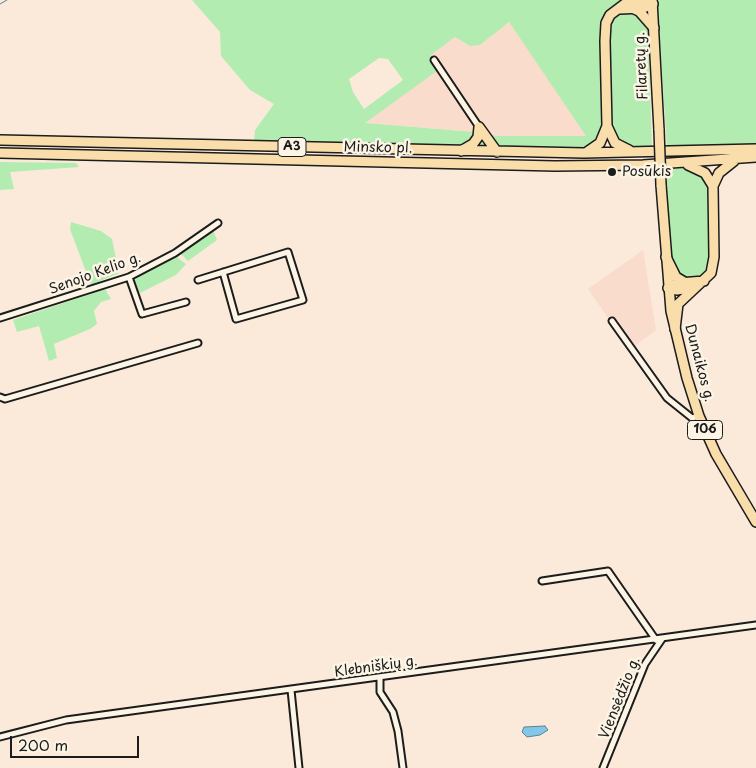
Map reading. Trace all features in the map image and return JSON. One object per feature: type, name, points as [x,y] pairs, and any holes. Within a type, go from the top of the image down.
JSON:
[{"type":"main road","points":[[633,152],[615,143],[607,126],[605,28],[610,15],[626,5],[643,1],[652,2]]},
{"type":"main road","name":"Filaretų g.","points":[[652,2],[666,257]]},
{"type":"main road","points":[[626,5],[640,11],[654,28]]},
{"type":"main road","points":[[584,153],[600,142],[607,126]]},
{"type":"main road","points":[[461,151],[476,140],[478,127]]},
{"type":"main road","points":[[478,127],[497,152]]},
{"type":"main road","name":"Minsko pl.","points":[[0,140],[497,152],[584,153],[756,149]]},
{"type":"main road","name":"Minsko pl.","points":[[0,153],[555,166],[682,163],[756,157]]},
{"type":"main road","points":[[675,329],[678,304],[711,273],[714,263],[713,186],[723,168],[739,159]]},
{"type":"main road","points":[[682,163],[702,170],[713,186]]},
{"type":"main road","points":[[666,257],[676,277],[686,283]]},
{"type":"main road","name":"106","points":[[666,257],[668,288]]},
{"type":"main road","points":[[668,288],[674,284],[701,284]]},
{"type":"main road","points":[[668,288],[677,290],[701,284]]},
{"type":"main road","name":"Dunaikos g.","points":[[668,288],[675,329],[699,416],[727,475],[756,522]]},
{"type":"street","points":[[434,60],[478,127]]},
{"type":"street","name":"Senojo Kelio g.","points":[[0,318],[129,277],[175,253],[218,223]]},
{"type":"street","points":[[198,280],[223,272],[288,252],[303,300],[236,319],[223,272]]},
{"type":"street","points":[[129,277],[142,314],[186,302]]},
{"type":"street","points":[[612,321],[667,398],[692,418],[699,416]]},
{"type":"street","points":[[0,397],[5,399],[198,343]]},
{"type":"street","points":[[542,582],[608,571],[660,639]]},
{"type":"street","name":"Klebniškių g.","points":[[0,737],[66,720],[380,678],[756,624]]},
{"type":"street","name":"Viensėdžio g.","points":[[603,768],[645,664],[660,639]]},
{"type":"street","points":[[380,678],[380,692],[392,712],[398,731],[403,768]]},
{"type":"street","points":[[291,690],[299,768]]},
{"type":"shaded area","points":[[509,22],[587,136],[498,136],[474,132],[364,123],[437,71],[431,55],[455,37],[470,46],[480,45]]},
{"type":"shaded area","points":[[643,250],[656,330],[630,350],[588,289]]},
{"type":"green space","points":[[192,0],[624,0],[607,12],[602,22],[603,129],[600,139],[584,148],[254,142],[255,130],[274,104],[250,90],[221,56],[220,32]],"holes":[[[509,22],[586,136],[498,136],[474,132],[365,123],[437,71],[431,55],[455,37],[470,46],[480,45]],[[379,58],[388,59],[403,80],[364,109],[353,92],[349,79]]]},
{"type":"green space","points":[[657,0],[756,0],[756,144],[667,147]]},
{"type":"green space","points":[[635,11],[646,24],[648,30],[652,147],[631,148],[620,144],[611,133],[609,27],[617,13]]},
{"type":"green space","points":[[0,162],[76,163],[79,167],[10,172],[14,189],[0,190]]},
{"type":"green space","points":[[687,168],[701,172],[709,187],[711,257],[708,271],[702,278],[682,279],[671,261],[666,169]]},
{"type":"green space","points":[[71,222],[101,231],[112,239],[119,273],[91,285],[70,229]]},
{"type":"green space","points":[[213,230],[217,240],[188,261],[179,252]]},
{"type":"green space","points":[[174,255],[186,264],[176,275],[140,293],[133,277]]},
{"type":"green space","points":[[105,289],[111,299],[101,302],[94,311],[97,324],[90,329],[54,344],[57,358],[49,361],[39,326],[17,332],[13,320]]},
{"type":"water","points":[[545,726],[548,730],[540,735],[527,737],[522,732],[524,727]]},
{"type":"waterway","points":[[0,4],[7,0]]},
{"type":"place","name":"Posūkis","points":[[612,172]]}]
